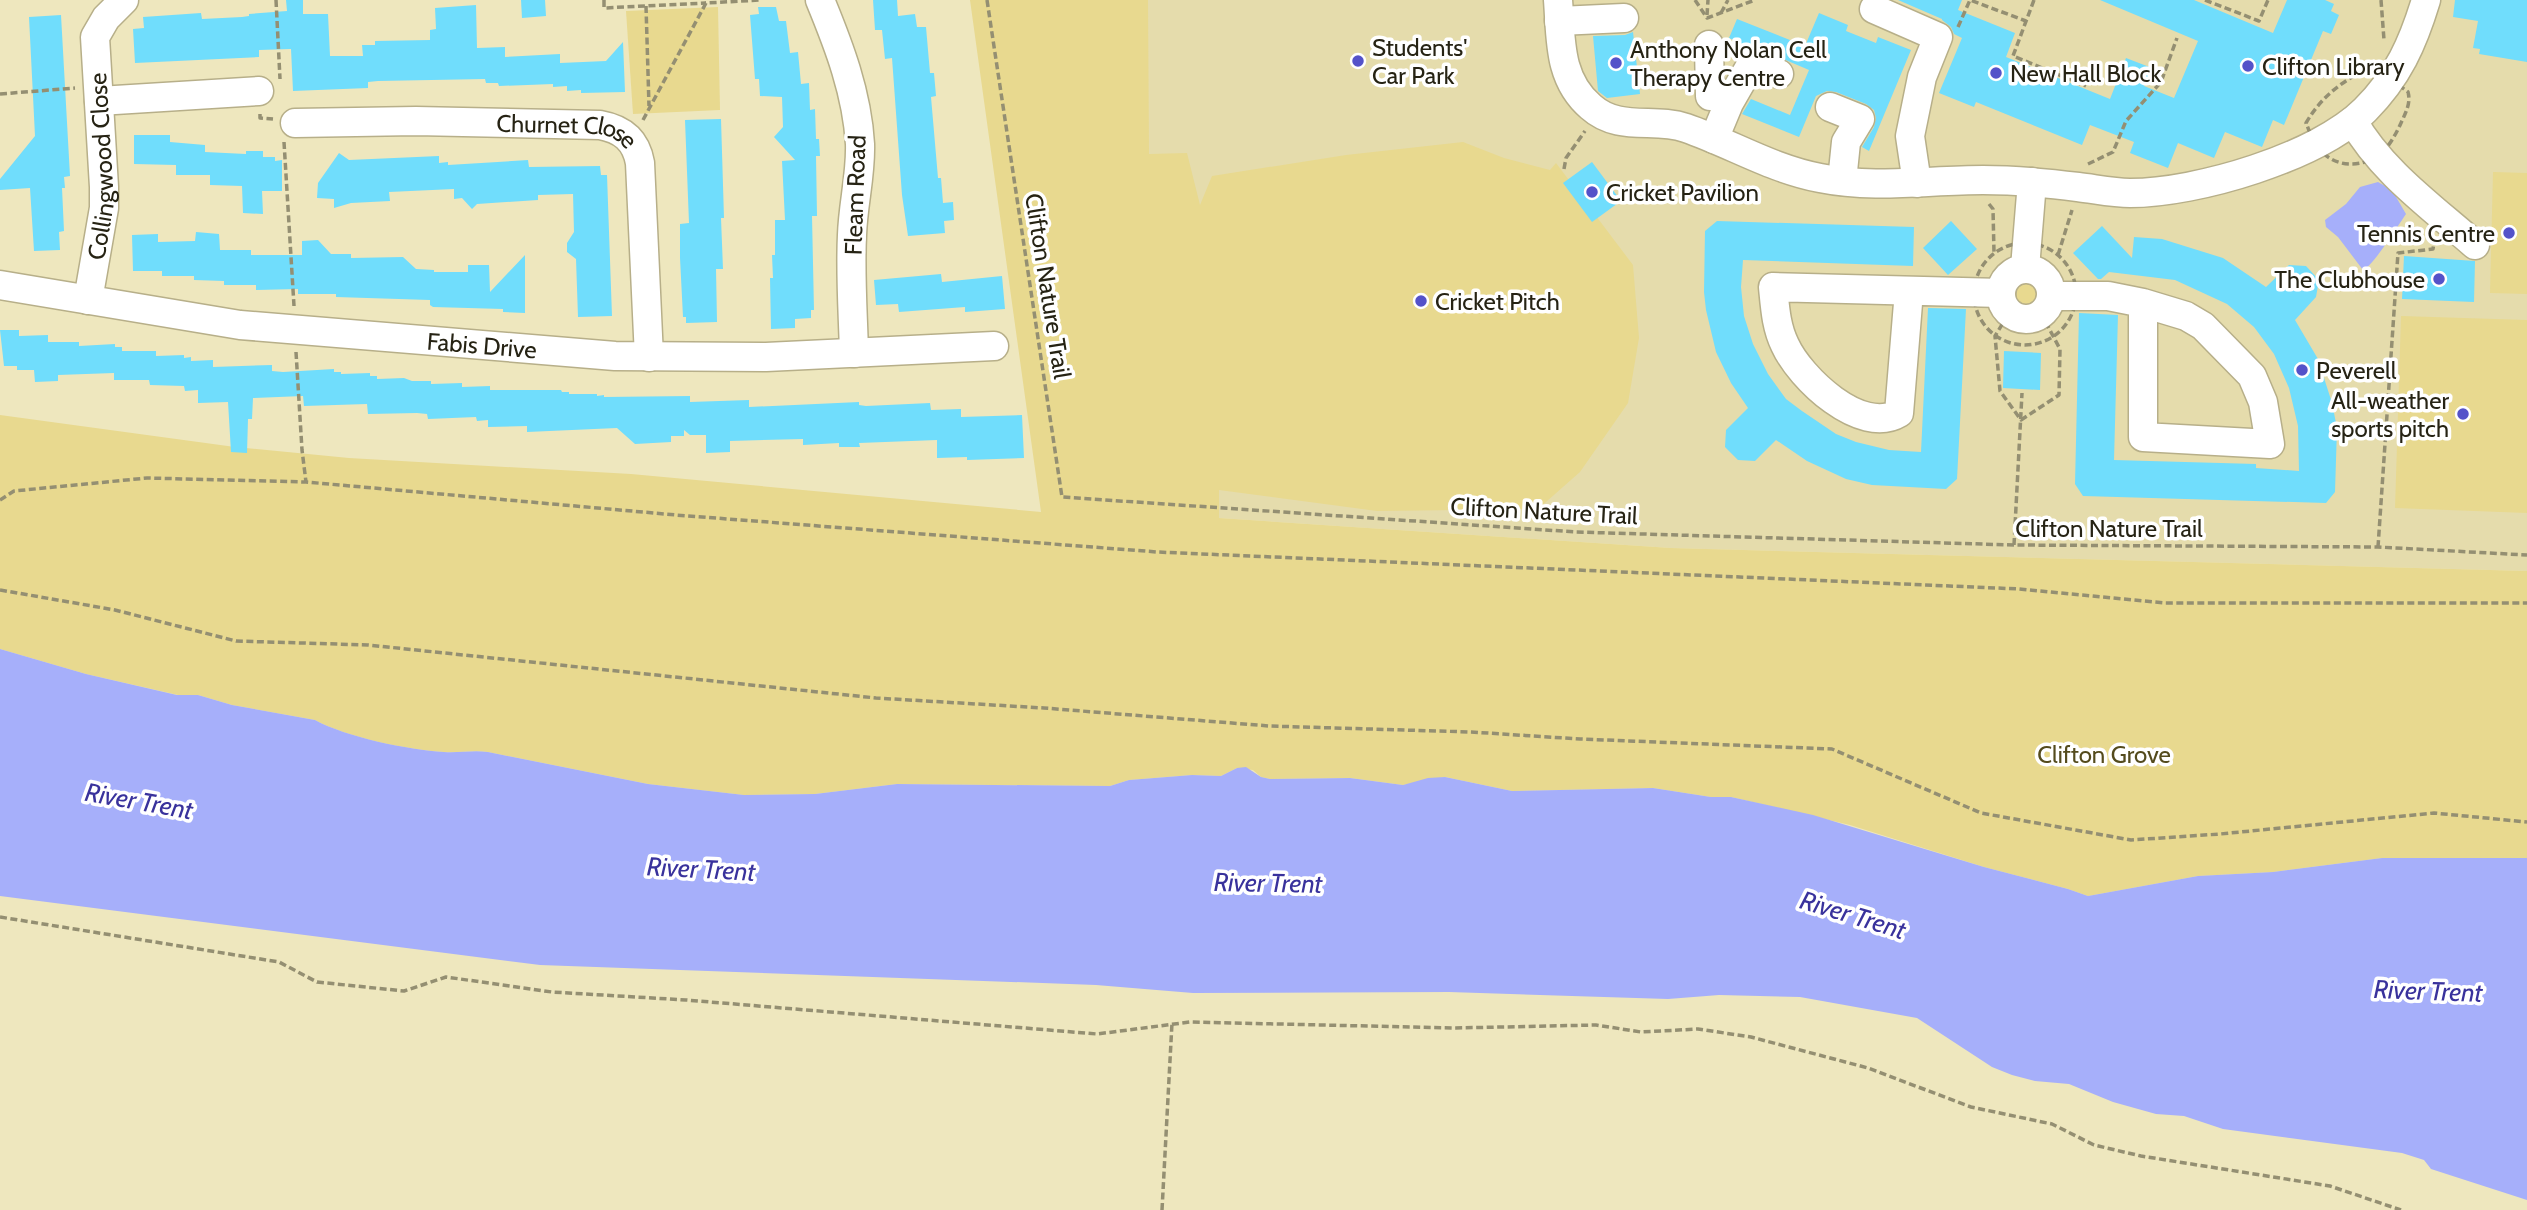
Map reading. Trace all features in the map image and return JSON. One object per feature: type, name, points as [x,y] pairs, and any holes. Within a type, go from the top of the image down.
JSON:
[{"type":"street","name":"Collingwood Close","points":[[88,300],[104,208],[95,37],[106,18],[124,0]]},
{"type":"street","name":"Fleam Road","points":[[820,0],[851,86],[859,144],[860,176],[852,234],[854,353]]},
{"type":"street","points":[[1624,18],[1559,10],[1562,60],[1567,78],[1593,110],[1608,119],[1683,127],[1776,167],[1819,178],[1917,183],[1982,180],[2032,182],[2131,193],[2194,186],[2227,178],[2315,144],[2353,121],[2391,79],[2408,53],[2426,0]]},
{"type":"street","points":[[1874,9],[1938,37],[1922,77],[1910,136],[1917,183]]},
{"type":"street","points":[[1708,29],[1710,96]]},
{"type":"street","points":[[1714,139],[1729,103],[1752,63],[1779,74]]},
{"type":"street","points":[[99,94],[228,106],[269,86]]},
{"type":"street","points":[[1830,107],[1860,118],[1846,142],[1842,181]]},
{"type":"street","name":"Churnet Close","points":[[290,132],[324,132],[416,121],[600,125],[624,133],[639,153],[649,357]]},
{"type":"street","points":[[2353,121],[2378,157],[2475,245]]},
{"type":"street","points":[[2025,268],[2032,182]]},
{"type":"street","points":[[2047,306],[2049,282],[2039,272],[2025,268],[2008,276],[2003,284],[2005,303],[2019,319],[2031,320],[2047,306],[2108,296],[2143,303],[2186,316],[2203,327],[2252,376],[2263,401],[2270,444],[2143,437],[2143,303]]},
{"type":"street","name":"Fabis Drive","points":[[0,285],[240,325],[649,357],[766,357],[854,353],[977,354]]},
{"type":"street","points":[[1909,291],[1899,412],[1888,419],[1863,417],[1832,400],[1800,368],[1785,345],[1776,317],[1773,287],[1909,291],[2005,303]]},
{"type":"path","points":[[269,86],[276,0]]},
{"type":"path","points":[[604,0],[604,8],[760,0]]},
{"type":"path","name":"Clifton Nature Trail","points":[[987,0],[1062,497],[1576,532],[2014,545],[2378,547],[2527,555]]},
{"type":"path","points":[[1695,0],[1708,29]]},
{"type":"path","points":[[1708,0],[1708,29]]},
{"type":"path","points":[[1708,29],[1728,0]]},
{"type":"path","points":[[1720,15],[1755,0]]},
{"type":"path","points":[[1970,0],[2026,21]]},
{"type":"path","points":[[2034,0],[2012,56],[2086,86]]},
{"type":"path","points":[[2205,0],[2259,21],[2268,0]]},
{"type":"path","points":[[2381,0],[2384,43]]},
{"type":"path","points":[[631,140],[706,3]]},
{"type":"path","points":[[646,6],[649,108]]},
{"type":"path","points":[[2058,255],[2085,166],[2113,152],[2126,121],[2161,82],[2177,38]]},
{"type":"path","points":[[2385,62],[2386,71]]},
{"type":"path","points":[[0,94],[99,94]]},
{"type":"path","points":[[1564,169],[1566,158],[1586,130],[1593,110]]},
{"type":"path","points":[[290,132],[295,330],[306,482]]},
{"type":"path","points":[[1982,180],[1982,194],[1993,209],[1994,253]]},
{"type":"path","points":[[2378,547],[2398,253],[2434,249],[2437,211]]},
{"type":"path","points":[[2005,303],[1995,336],[2000,391],[2021,420]]},
{"type":"path","points":[[2021,420],[2059,395],[2060,349],[2047,306]]},
{"type":"path","points":[[2014,545],[2022,393]]},
{"type":"path","points":[[0,500],[14,491],[148,478],[306,482],[690,516],[1157,552],[2019,589],[2165,603],[2527,603]]},
{"type":"path","points":[[0,590],[115,610],[236,642],[368,645],[876,698],[1269,726],[1471,732],[1832,749],[1981,813],[2131,840],[2434,813],[2527,822]]},
{"type":"path","points":[[0,917],[279,962],[317,982],[404,991],[446,978],[552,992],[686,1000],[1097,1034],[1172,1023],[1455,1028],[1596,1025],[1641,1032],[1698,1029],[1738,1035],[1868,1068],[1971,1107],[2052,1124],[2094,1145],[2141,1156],[2330,1186],[2401,1210]]},
{"type":"path","points":[[1162,1210],[1172,1023]]},
{"type":"shaded area","points":[[970,0],[2527,0],[2527,571],[1671,548],[1219,518]]},
{"type":"green space","name":"Clifton Grove","points":[[970,0],[1148,0],[1149,154],[1187,153],[1200,205],[1212,176],[1346,155],[1463,142],[1504,158],[1550,170],[1556,163],[1633,265],[1639,338],[1628,403],[1580,472],[1538,509],[1377,511],[1219,490],[1219,518],[1671,548],[2527,571],[2527,858],[2382,858],[2273,872],[2198,876],[2088,896],[1850,825],[1731,797],[1711,797],[1653,788],[1512,791],[1445,777],[1403,785],[1350,778],[1270,779],[1261,777],[1253,770],[1237,768],[1221,776],[1192,775],[1129,780],[1110,786],[897,784],[815,794],[744,795],[648,784],[488,752],[413,749],[343,732],[315,720],[232,705],[198,695],[178,695],[86,674],[0,649],[0,415],[235,447],[349,458],[631,474],[1041,512]]},
{"type":"green space","points":[[718,7],[720,110],[633,114],[626,11]]},
{"type":"green space","name":"Tennis Centre","points":[[2493,172],[2527,173],[2527,294],[2490,293]]},
{"type":"green space","points":[[2026,283],[2035,287],[2039,296],[2035,305],[2026,309],[2017,305],[2013,296],[2017,287]]},
{"type":"green space","name":"All-weather sports pitch","points":[[2401,316],[2527,320],[2527,513],[2395,508]]},
{"type":"water","points":[[2378,182],[2392,190],[2406,214],[2379,254],[2363,270],[2338,237],[2326,227],[2325,220],[2346,204],[2360,187]]},
{"type":"water","name":"River Trent","points":[[0,649],[86,674],[177,695],[198,695],[232,705],[315,720],[343,732],[413,749],[488,752],[648,784],[744,795],[815,794],[897,784],[1110,786],[1129,780],[1192,775],[1221,776],[1237,768],[1246,767],[1261,777],[1270,779],[1350,778],[1403,785],[1428,778],[1445,777],[1512,791],[1653,788],[1711,797],[1731,797],[1813,815],[2088,896],[2198,876],[2273,872],[2382,858],[2527,858],[2527,1200],[2431,1169],[2424,1160],[2402,1153],[2223,1129],[2184,1116],[2156,1114],[2113,1102],[2069,1084],[2035,1081],[2012,1075],[1992,1067],[1917,1018],[1800,997],[1719,995],[1668,999],[1449,992],[1193,993],[1096,985],[540,965],[0,896]]},
{"type":"building","points":[[286,0],[303,0],[303,14],[328,14],[330,56],[363,56],[362,45],[375,45],[375,41],[430,40],[430,30],[436,29],[435,8],[476,5],[477,48],[505,47],[505,57],[560,54],[560,63],[606,61],[623,42],[625,92],[581,93],[581,90],[567,91],[567,86],[553,87],[553,84],[499,86],[498,83],[486,83],[485,79],[378,81],[368,82],[368,88],[293,91],[291,49],[259,50],[259,57],[135,63],[133,29],[144,28],[143,17],[201,13],[202,19],[242,17],[287,11]]},
{"type":"building","points":[[521,0],[545,0],[546,16],[522,18]]},
{"type":"building","points":[[873,0],[897,0],[898,16],[915,14],[917,27],[926,27],[930,73],[934,73],[936,96],[931,97],[938,178],[941,178],[943,203],[953,202],[954,220],[944,221],[945,233],[908,236],[902,195],[892,58],[885,59],[882,30],[875,30]]},
{"type":"building","points":[[1898,0],[1962,0],[1958,10],[2015,33],[2006,57],[2110,99],[2126,58],[2152,68],[2144,86],[2174,98],[2198,41],[2100,0],[2194,0],[2273,33],[2287,0],[2325,0],[2334,4],[2331,11],[2339,15],[2331,34],[2323,31],[2284,125],[2273,120],[2262,147],[2225,132],[2214,158],[2178,143],[2168,168],[2130,153],[2134,142],[2090,125],[2082,145],[1976,102],[1974,107],[1939,93],[1962,38],[1954,34],[1942,19]]},
{"type":"building","points":[[2455,0],[2527,0],[2527,62],[2479,54],[2480,49],[2473,48],[2478,21],[2453,17]]},
{"type":"building","points":[[758,7],[776,7],[779,21],[786,21],[790,53],[798,52],[801,84],[809,83],[810,110],[815,109],[816,139],[819,139],[820,156],[816,156],[817,216],[812,216],[814,310],[811,310],[811,318],[795,319],[795,328],[771,329],[770,278],[773,278],[772,255],[775,255],[775,220],[785,220],[782,161],[795,160],[774,137],[783,127],[782,97],[760,96],[759,79],[755,79],[750,15],[759,14]]},
{"type":"building","points":[[1819,13],[1848,25],[1846,31],[1876,43],[1878,37],[1911,50],[1869,151],[1862,147],[1874,127],[1874,110],[1836,92],[1827,91],[1816,96],[1799,137],[1742,114],[1751,99],[1790,115],[1809,70],[1729,38],[1737,19],[1805,46]]},
{"type":"building","points":[[61,15],[70,176],[64,177],[65,188],[62,188],[64,231],[59,232],[60,250],[34,251],[30,188],[0,190],[0,179],[35,136],[29,17]]},
{"type":"building","name":"Anthony Nolan Cell Therapy Centre","points":[[1633,32],[1640,94],[1607,98],[1598,91],[1593,36],[1625,35]]},
{"type":"building","points":[[721,119],[723,269],[716,269],[717,322],[686,323],[686,317],[683,317],[680,258],[680,224],[689,223],[685,120]]},
{"type":"building","points":[[134,135],[170,135],[170,142],[205,145],[205,152],[246,154],[246,151],[263,151],[263,157],[282,160],[282,191],[262,191],[263,214],[243,213],[242,186],[210,185],[210,175],[176,175],[176,165],[134,164]]},
{"type":"building","points":[[339,153],[349,160],[439,156],[439,163],[448,162],[448,165],[528,160],[529,167],[600,166],[601,175],[607,175],[612,316],[578,317],[576,259],[567,252],[567,243],[574,232],[573,194],[538,195],[538,200],[477,204],[472,209],[462,198],[454,199],[454,189],[389,192],[390,201],[351,203],[334,208],[334,199],[317,198],[318,183]]},
{"type":"building","name":"Cricket Pavilion","points":[[1592,162],[1621,201],[1592,222],[1563,183]]},
{"type":"building","points":[[1717,221],[1914,227],[1913,266],[1743,260],[1741,287],[1744,316],[1753,344],[1768,374],[1786,399],[1836,434],[1856,442],[1889,450],[1921,452],[1928,308],[1966,309],[1957,479],[1946,489],[1872,485],[1846,479],[1807,461],[1776,440],[1755,461],[1738,460],[1725,447],[1726,430],[1748,408],[1731,383],[1716,352],[1706,310],[1705,231]]},
{"type":"building","points":[[1951,221],[1977,249],[1948,275],[1923,248]]},
{"type":"building","name":"Peverell","points":[[2102,226],[2132,258],[2134,237],[2162,239],[2223,258],[2266,287],[2289,265],[2306,266],[2319,280],[2316,297],[2295,320],[2318,359],[2337,428],[2335,492],[2326,503],[2083,496],[2075,484],[2079,313],[2118,315],[2114,460],[2256,464],[2256,468],[2299,471],[2298,426],[2289,388],[2274,354],[2254,327],[2227,304],[2175,280],[2109,272],[2098,279],[2073,253]]},
{"type":"building","points":[[196,232],[219,234],[220,250],[251,250],[251,255],[302,255],[302,241],[318,240],[331,254],[351,254],[351,258],[403,257],[416,269],[434,272],[468,272],[468,265],[489,265],[490,292],[525,255],[525,313],[503,312],[503,309],[433,307],[430,300],[298,294],[298,289],[256,290],[256,285],[224,285],[224,281],[194,280],[194,276],[162,276],[162,271],[133,271],[132,235],[158,234],[158,242],[195,241]]},
{"type":"building","name":"The Clubhouse","points":[[2404,256],[2475,261],[2474,302],[2402,299]]},
{"type":"building","points":[[941,274],[942,282],[1002,276],[1005,309],[965,312],[965,307],[899,312],[898,304],[876,305],[874,280]]},
{"type":"building","points":[[0,330],[19,330],[19,336],[48,335],[48,342],[79,342],[79,346],[115,344],[115,347],[122,347],[122,351],[156,351],[156,356],[184,355],[184,358],[191,357],[191,361],[213,360],[213,367],[272,365],[272,371],[283,372],[334,369],[334,372],[341,374],[370,373],[370,376],[377,376],[377,379],[404,378],[431,381],[431,384],[462,383],[462,387],[490,386],[490,390],[561,390],[569,394],[597,394],[604,397],[690,396],[690,402],[749,400],[749,407],[859,402],[859,405],[866,406],[930,403],[931,410],[961,409],[961,417],[1022,415],[1024,458],[937,458],[937,440],[859,443],[860,447],[839,447],[839,443],[803,445],[803,439],[730,441],[730,452],[706,453],[706,435],[690,435],[684,430],[684,436],[671,436],[671,442],[635,444],[617,428],[527,432],[527,426],[488,427],[488,420],[477,421],[476,417],[428,419],[427,414],[417,413],[368,414],[367,404],[304,406],[303,396],[253,398],[252,419],[248,419],[247,453],[231,452],[228,402],[198,403],[198,390],[185,391],[184,386],[150,385],[149,380],[114,380],[114,373],[58,375],[58,381],[35,382],[34,370],[17,370],[17,366],[4,366]]},
{"type":"building","points":[[2004,351],[2041,353],[2040,390],[2003,388]]},
{"type":"place","name":"Students' Car Park","points":[[1358,61]]},
{"type":"place","name":"Anthony Nolan Cell Therapy Centre","points":[[1616,63]]},
{"type":"place","name":"Clifton Library","points":[[2248,66]]},
{"type":"place","name":"New Hall Block","points":[[1996,73]]},
{"type":"place","name":"Cricket Pavilion","points":[[1592,192]]},
{"type":"place","name":"Tennis Centre","points":[[2509,233]]},
{"type":"place","name":"The Clubhouse","points":[[2439,279]]},
{"type":"place","name":"Cricket Pitch","points":[[1421,301]]},
{"type":"place","name":"Peverell","points":[[2302,370]]},
{"type":"place","name":"All-weather sports pitch","points":[[2463,414]]}]
